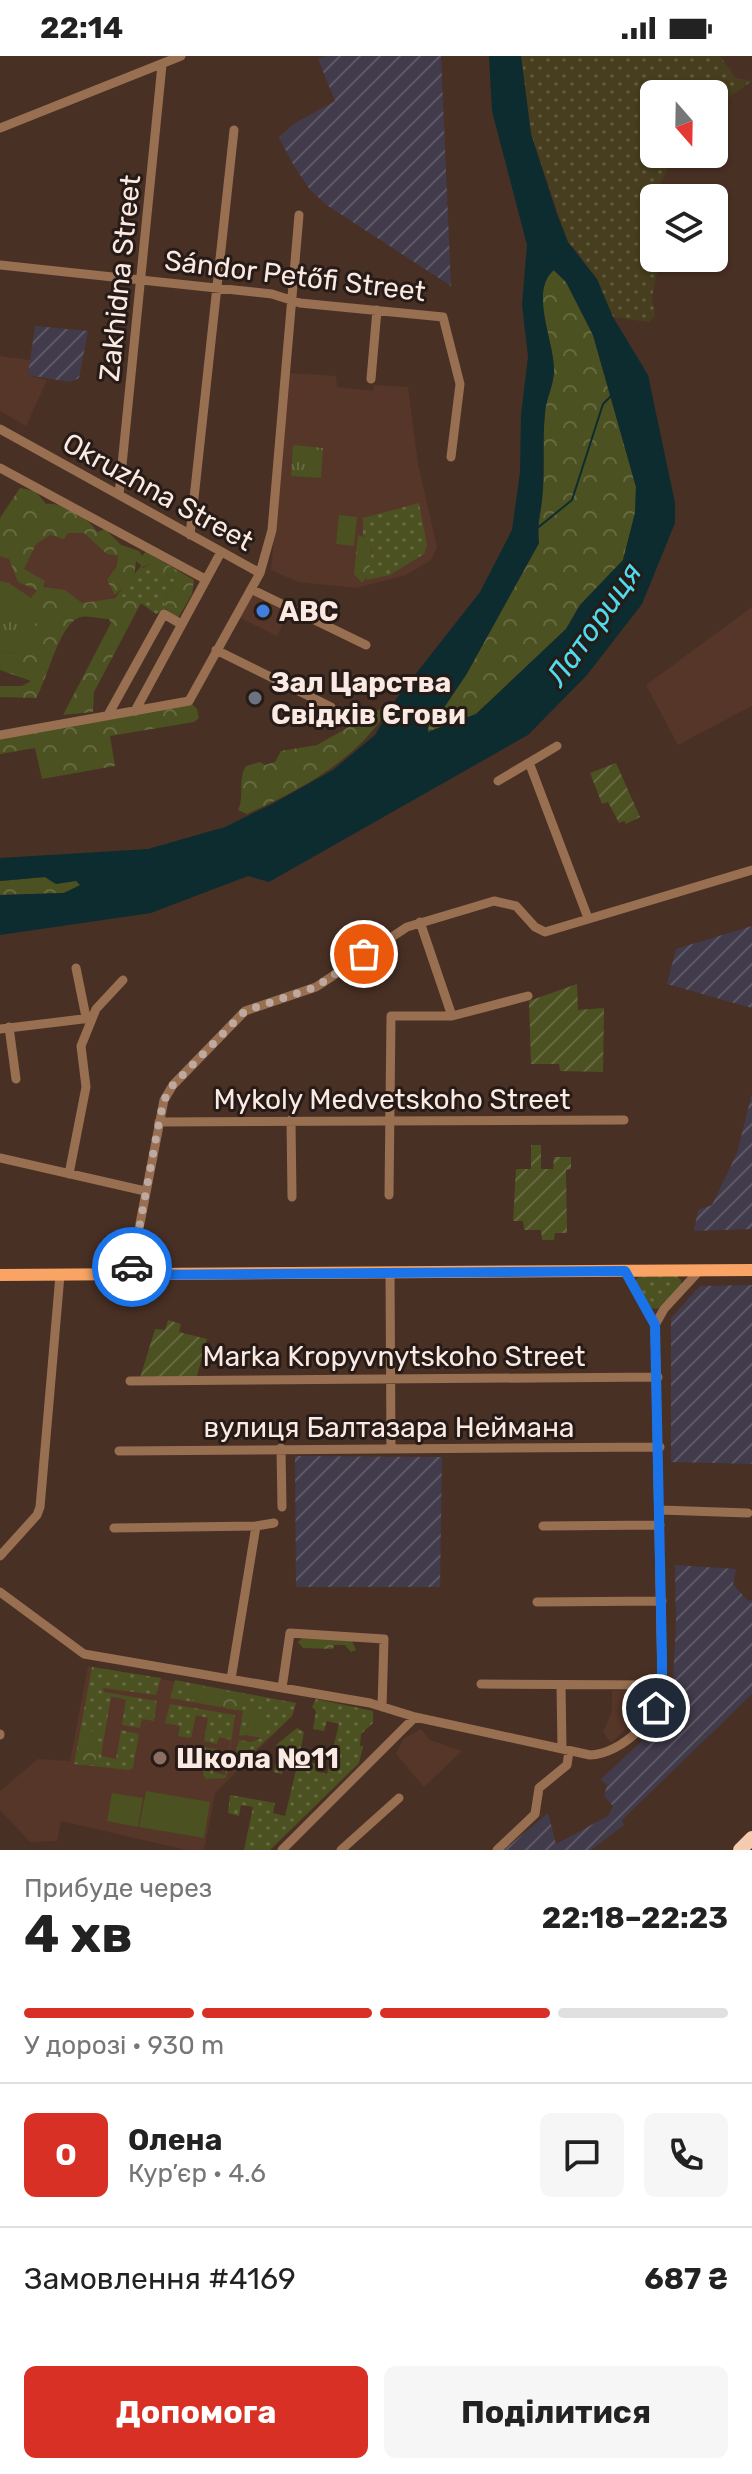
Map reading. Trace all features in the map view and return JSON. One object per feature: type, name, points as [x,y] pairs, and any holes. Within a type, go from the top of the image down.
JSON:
[{"type":"highway","points":[[740,1850],[752,1838]]},
{"type":"main road","points":[[0,1275],[752,1270]]},
{"type":"street","points":[[0,128],[181,56]]},
{"type":"street","name":"Zakhidna Street","points":[[119,495],[162,65]]},
{"type":"street","points":[[190,535],[234,130]]},
{"type":"street","points":[[260,573],[272,530],[299,215]]},
{"type":"street","name":"Sándor Petőfi Street","points":[[0,265],[272,294],[292,300],[443,317],[460,384],[451,457]]},
{"type":"street","points":[[371,379],[377,310]]},
{"type":"street","name":"Okruzhna Street","points":[[1,431],[260,573],[189,701],[135,711]]},
{"type":"street","points":[[0,468],[205,579]]},
{"type":"street","points":[[0,735],[135,711],[221,552]]},
{"type":"street","points":[[251,589],[366,645]]},
{"type":"street","points":[[108,715],[164,614],[181,624]]},
{"type":"street","points":[[216,650],[331,707]]},
{"type":"street","points":[[498,781],[530,765],[557,746]]},
{"type":"street","points":[[530,765],[588,918]]},
{"type":"street","points":[[130,1275],[164,1100],[173,1085],[245,1011],[316,987],[398,931],[494,901],[516,906],[535,927],[545,932],[752,870]]},
{"type":"street","points":[[420,922],[452,1016]]},
{"type":"street","points":[[76,968],[89,1018]]},
{"type":"street","points":[[69,1174],[86,1087],[81,1046],[89,1018],[123,980]]},
{"type":"street","points":[[389,1195],[391,1016],[452,1016],[528,996]]},
{"type":"street","points":[[16,1079],[4,1028],[89,1018]]},
{"type":"street","points":[[291,1120],[292,1197]]},
{"type":"street","name":"Mykoly Medvetskoho Street","points":[[159,1122],[624,1120]]},
{"type":"street","points":[[0,1158],[145,1191]]},
{"type":"street","points":[[655,1325],[664,1309],[700,1270]]},
{"type":"street","points":[[0,1592],[84,1654],[382,1707],[415,1717],[596,1755],[623,1741],[656,1708],[662,1685],[660,1447],[655,1325],[625,1271]]},
{"type":"street","points":[[390,1272],[391,1449]]},
{"type":"street","points":[[0,1556],[37,1515],[40,1507],[60,1275]]},
{"type":"street","name":"Marka Kropyvnytskoho Street","points":[[130,1381],[658,1377]]},
{"type":"street","name":"вулиця Балтазара Неймана","points":[[119,1451],[660,1447]]},
{"type":"street","points":[[281,1448],[282,1507]]},
{"type":"street","points":[[660,1510],[748,1513]]},
{"type":"street","points":[[114,1528],[256,1526],[274,1523]]},
{"type":"street","points":[[543,1526],[660,1525]]},
{"type":"street","points":[[231,1679],[256,1526]]},
{"type":"street","points":[[537,1602],[662,1601]]},
{"type":"street","points":[[282,1688],[290,1633],[384,1639],[382,1707]]},
{"type":"street","points":[[481,1684],[662,1685]]},
{"type":"street","points":[[497,1850],[535,1814],[539,1788],[567,1765],[561,1685]]},
{"type":"street","points":[[282,1850],[415,1717]]},
{"type":"street","points":[[341,1850],[399,1798]]},
{"type":"shaded area","points":[[326,56],[441,56],[451,286],[328,206],[310,190],[293,164],[279,138],[295,123],[335,101],[318,59]]},
{"type":"shaded area","points":[[35,326],[88,331],[79,378],[70,382],[28,375]]},
{"type":"shaded area","points":[[0,356],[30,360],[28,375],[47,380],[26,426],[0,411]]},
{"type":"shaded area","points":[[290,373],[336,376],[337,387],[373,391],[374,385],[408,387],[418,464],[437,547],[431,560],[406,575],[356,588],[298,582],[271,570]]},
{"type":"shaded area","points":[[17,492],[135,557],[112,601],[37,621],[0,588],[0,522]]},
{"type":"shaded area","points":[[252,592],[289,610],[277,636],[238,617]]},
{"type":"shaded area","points":[[752,607],[752,706],[678,745],[646,685]]},
{"type":"shaded area","points":[[752,926],[752,1008],[667,984],[676,949]]},
{"type":"shaded area","points":[[752,1093],[752,1229],[694,1231],[698,1210],[712,1205],[737,1153]]},
{"type":"shaded area","points":[[752,1285],[752,1464],[671,1462],[671,1318],[700,1286]]},
{"type":"shaded area","points":[[295,1456],[442,1457],[440,1587],[296,1587]]},
{"type":"shaded area","points":[[675,1565],[736,1569],[733,1584],[748,1601],[752,1600],[752,1694],[622,1820],[624,1825],[591,1850],[504,1850],[548,1813],[556,1844],[608,1816],[613,1806],[604,1796],[607,1785],[601,1779],[671,1714],[676,1625]]},
{"type":"shaded area","name":"Школа №11","points":[[88,1666],[296,1703],[292,1716],[215,1793],[204,1850],[186,1850],[61,1821],[57,1841],[30,1842],[0,1810],[0,1791],[38,1759],[70,1761]]},
{"type":"shaded area","points":[[654,1690],[649,1708],[611,1743],[603,1732],[612,1711],[612,1691]]},
{"type":"shaded area","points":[[421,1729],[430,1740],[462,1751],[424,1787],[396,1754],[403,1739]]},
{"type":"green space","points":[[553,270],[566,282],[593,335],[636,487],[635,513],[623,560],[580,605],[566,629],[476,714],[427,732],[429,720],[443,709],[466,675],[539,543],[545,413],[554,371],[544,318],[543,292]]},
{"type":"green space","points":[[293,445],[323,448],[321,478],[291,476]]},
{"type":"green space","points":[[20,488],[35,491],[46,504],[60,505],[75,512],[97,532],[105,529],[121,545],[139,551],[142,556],[146,552],[194,580],[192,594],[178,618],[166,609],[164,602],[175,580],[150,564],[143,567],[136,561],[134,578],[115,595],[107,580],[117,566],[118,556],[107,554],[84,533],[68,533],[64,539],[50,535],[36,544],[24,569],[45,581],[43,587],[65,590],[82,603],[131,596],[141,603],[94,692],[93,712],[63,715],[111,623],[109,619],[85,616],[71,623],[59,642],[36,698],[0,697],[0,686],[22,686],[31,681],[0,670],[0,653],[17,652],[0,616],[0,581],[9,583],[31,598],[37,590],[18,582],[9,559],[0,556],[0,518]]},
{"type":"green space","points":[[419,503],[427,545],[424,554],[390,575],[366,580],[372,551],[363,535],[363,518]]},
{"type":"green space","points":[[339,515],[357,517],[354,546],[336,544]]},
{"type":"green space","points":[[358,535],[368,539],[371,550],[369,568],[362,583],[354,574]]},
{"type":"green space","points":[[150,564],[175,580],[164,602],[166,609],[156,614],[131,596],[112,601],[142,565],[143,568]]},
{"type":"green space","points":[[11,598],[37,621],[17,652],[0,653],[0,603]]},
{"type":"green space","points":[[189,701],[197,709],[199,718],[194,722],[110,736],[115,766],[42,779],[35,748],[0,754],[0,735]]},
{"type":"green space","points":[[386,706],[389,708],[361,743],[327,771],[247,814],[238,810],[246,766],[275,762],[281,751],[317,745]]},
{"type":"green space","points":[[616,763],[640,817],[626,824],[624,821],[619,823],[608,802],[602,804],[590,773]]},
{"type":"green space","points":[[45,877],[56,884],[76,880],[81,886],[63,893],[0,895],[0,881]]},
{"type":"green space","points":[[577,984],[578,1010],[604,1008],[603,1072],[560,1071],[559,1064],[531,1064],[529,1001]]},
{"type":"green space","points":[[531,1145],[541,1145],[541,1169],[553,1169],[554,1157],[571,1157],[571,1169],[566,1170],[567,1233],[555,1233],[554,1240],[542,1240],[541,1230],[524,1230],[523,1221],[513,1221],[516,1169],[531,1169]]},
{"type":"green space","points":[[676,1275],[681,1285],[657,1309],[651,1308],[635,1281],[639,1276]]},
{"type":"green space","points":[[168,1320],[181,1324],[179,1332],[207,1339],[197,1376],[140,1378],[155,1329],[165,1330]]},
{"type":"green space","points":[[303,1637],[352,1641],[356,1650],[351,1652],[345,1645],[334,1645],[333,1649],[303,1648],[298,1642]]},
{"type":"green space","points":[[92,1667],[161,1678],[156,1695],[103,1688],[104,1692],[157,1701],[154,1721],[142,1719],[140,1728],[122,1725],[126,1699],[111,1697],[101,1756],[116,1759],[121,1730],[139,1734],[133,1768],[129,1770],[74,1764]]},
{"type":"green space","points":[[175,1680],[296,1703],[292,1716],[237,1767],[234,1762],[239,1740],[251,1742],[262,1738],[251,1708],[246,1735],[239,1736],[243,1711],[170,1698]]},
{"type":"green space","points":[[202,1687],[236,1693],[245,1705],[235,1710],[192,1700],[191,1692]]},
{"type":"green space","points":[[316,1699],[373,1711],[373,1723],[361,1734],[360,1746],[363,1746],[359,1763],[270,1850],[244,1850],[253,1807],[241,1805],[239,1816],[228,1813],[230,1795],[275,1803],[273,1813],[285,1816],[297,1766],[285,1763],[282,1774],[274,1772],[277,1756],[297,1765],[299,1760],[316,1764],[315,1771],[327,1774],[339,1724],[327,1721],[324,1731],[313,1729],[316,1711],[312,1707]]},
{"type":"green space","points":[[170,1704],[235,1715],[226,1778],[206,1779],[203,1775],[206,1759],[198,1758],[203,1747],[216,1749],[212,1772],[225,1775],[231,1740],[219,1737],[217,1744],[204,1741],[208,1718],[196,1715],[191,1738],[178,1736],[180,1726],[165,1723]]},
{"type":"green space","points":[[251,1707],[267,1711],[262,1738],[246,1735]]},
{"type":"green space","points":[[297,1728],[304,1732],[300,1753],[278,1749],[276,1745]]},
{"type":"green space","points":[[95,1730],[96,1765],[79,1765],[76,1757],[85,1733]]},
{"type":"green space","points":[[146,1791],[210,1802],[204,1838],[139,1827]]},
{"type":"green space","points":[[112,1793],[143,1798],[138,1827],[107,1821]]},
{"type":"sand","points":[[521,56],[720,56],[736,78],[752,81],[728,98],[728,80],[640,80],[640,168],[668,168],[661,184],[640,184],[640,272],[657,272],[652,297],[655,316],[649,322],[613,317],[579,254],[568,242],[531,134]]},
{"type":"water","points":[[489,56],[521,56],[531,134],[568,242],[597,279],[613,317],[648,375],[675,503],[675,523],[642,604],[587,675],[528,735],[269,882],[248,876],[151,913],[0,935],[0,895],[64,893],[80,885],[76,881],[56,884],[45,877],[0,881],[0,858],[148,849],[225,827],[274,803],[333,770],[375,735],[396,699],[480,592],[512,530],[520,472],[521,415],[528,357],[522,304],[527,245],[492,111]],"holes":[[[554,270],[566,282],[593,335],[636,487],[635,513],[623,560],[580,605],[566,629],[476,714],[428,732],[429,720],[443,709],[466,675],[539,543],[545,413],[554,370],[543,290]]]},
{"type":"waterway","name":"Латориця","points":[[535,530],[572,500],[603,404],[612,395]]},
{"type":"way so far","points":[[132,1267],[159,1122],[164,1100],[173,1085],[245,1011],[316,987],[364,954]]},
{"type":"place","name":"ABC","points":[[263,611]]},
{"type":"place","name":"Зал Царства Свідків Єгови","points":[[255,698]]},
{"type":"place","name":"Школа №11","points":[[160,1758]]},
{"type":"route","points":[[132,1267],[130,1275],[625,1271],[655,1325],[660,1447],[662,1657],[662,1693],[656,1708]]}]
